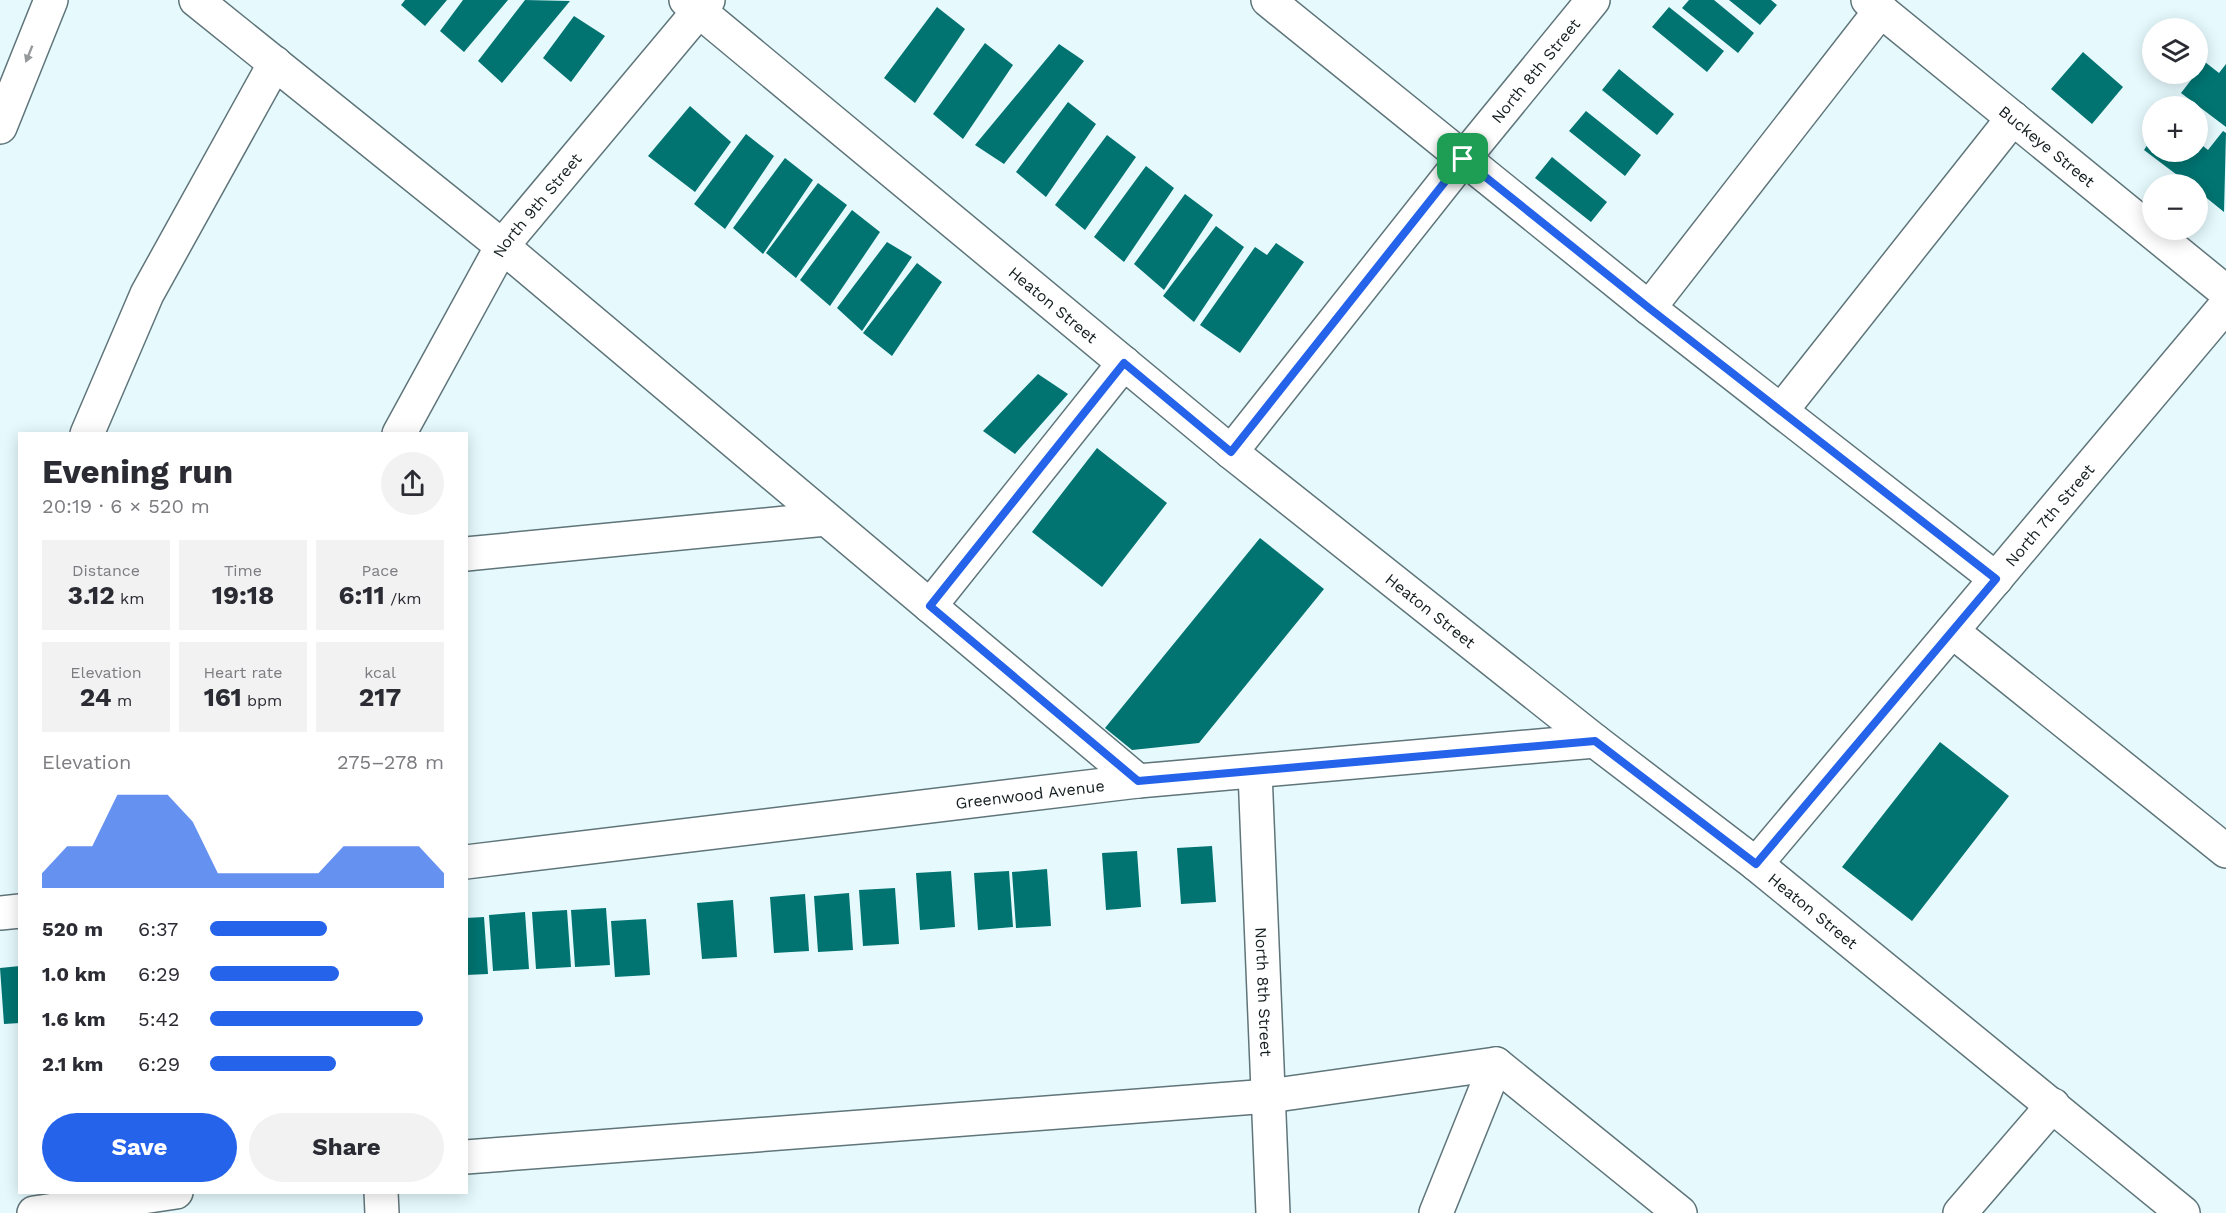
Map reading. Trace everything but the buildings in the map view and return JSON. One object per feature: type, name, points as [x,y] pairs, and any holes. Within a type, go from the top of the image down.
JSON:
[{"type":"street","points":[[0,127],[51,0]]},
{"type":"street","points":[[196,0],[502,246],[1138,781]]},
{"type":"street","points":[[1268,0],[1649,308],[1996,579]]},
{"type":"street","name":"North 8th Street","points":[[1231,452],[1463,159],[1593,0]]},
{"type":"street","name":"North 9th Street","points":[[400,432],[502,246],[698,4]]},
{"type":"street","name":"Heaton Street","points":[[698,4],[1231,452],[1595,741],[1756,864],[2183,1213]]},
{"type":"street","points":[[1649,308],[1874,5]]},
{"type":"street","name":"Buckeye Street","points":[[1874,5],[2226,292]]},
{"type":"street","points":[[88,432],[147,294],[275,63]]},
{"type":"street","points":[[1781,411],[2013,118]]},
{"type":"street","name":"North 7th Street","points":[[1756,864],[2226,304]]},
{"type":"street","points":[[930,606],[1124,363]]},
{"type":"street","points":[[468,554],[826,519]]},
{"type":"street","points":[[1952,631],[2226,851]]},
{"type":"street","name":"Greenwood Avenue","points":[[468,862],[1138,781],[1595,741]]},
{"type":"street","name":"North 8th Street","points":[[1255,772],[1273,1213]]},
{"type":"street","points":[[0,913],[18,911]]},
{"type":"street","points":[[1436,1213],[1496,1064]]},
{"type":"street","points":[[468,1156],[1269,1096],[1496,1064],[1680,1213]]},
{"type":"street","points":[[1960,1213],[2053,1105]]},
{"type":"street","points":[[34,1213],[162,1194]]},
{"type":"street","points":[[381,1194],[382,1213]]},
{"type":"route","points":[[1463,159],[1649,308],[1996,579],[1756,864],[1595,741],[1138,781],[930,606],[1124,363],[1231,452],[1463,159]]}]
